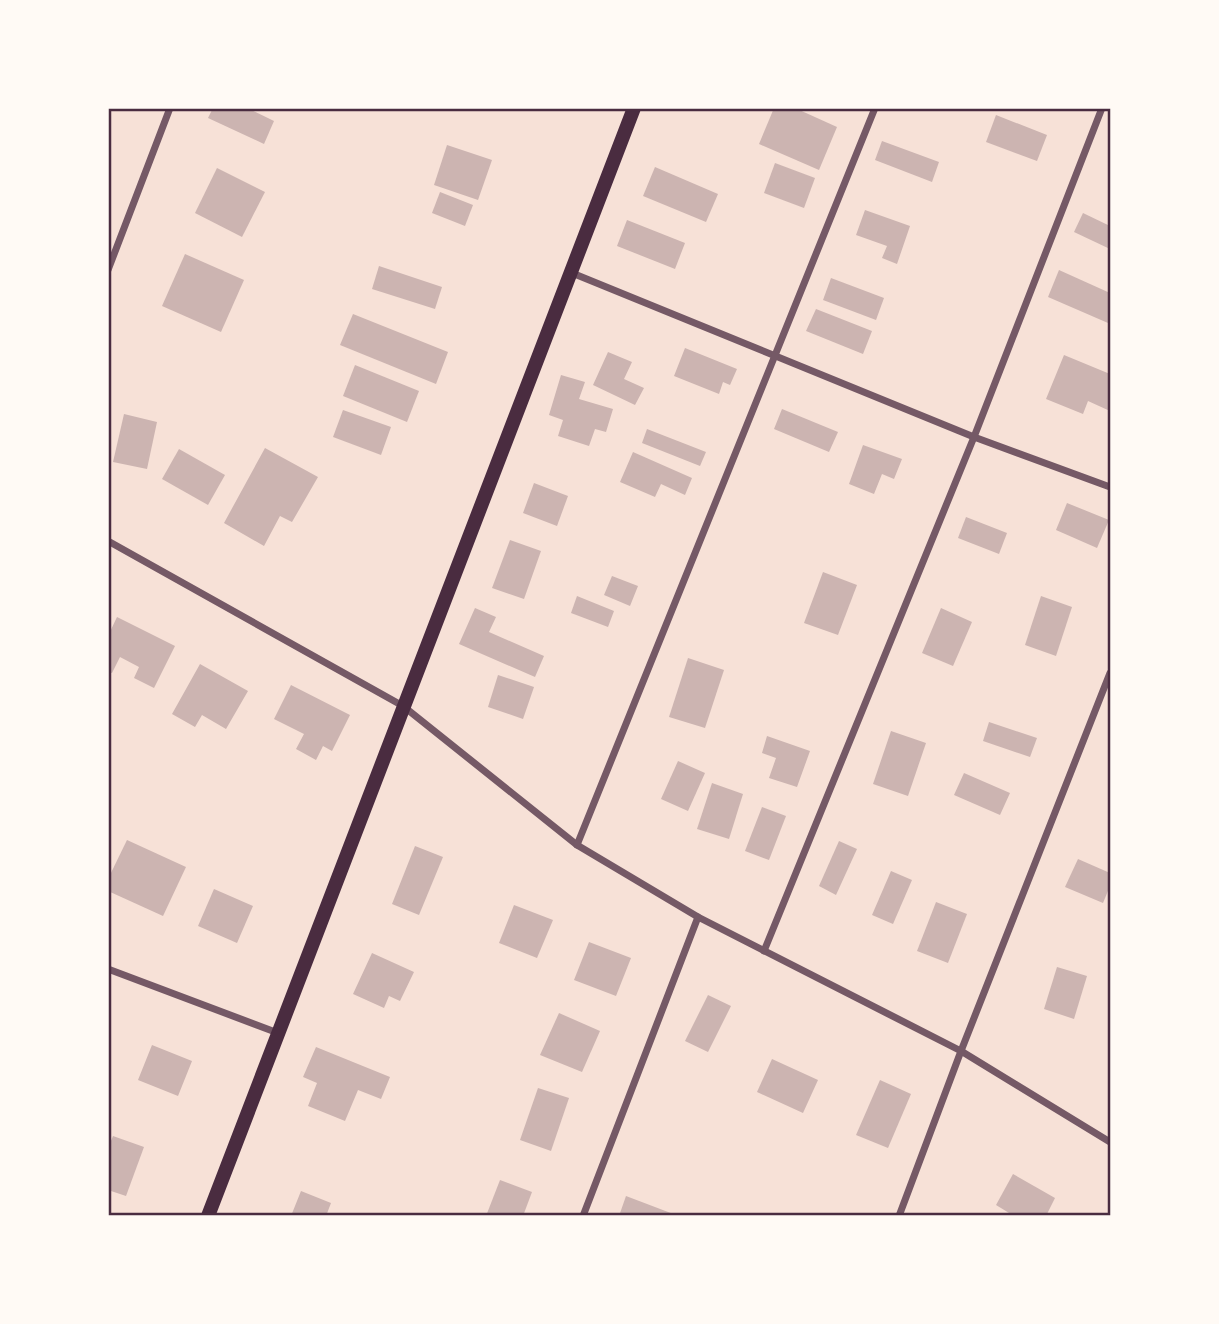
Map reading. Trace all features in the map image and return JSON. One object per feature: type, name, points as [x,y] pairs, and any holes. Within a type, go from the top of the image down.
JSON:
[{"type":"main road","points":[[208,1216],[634,108]]},
{"type":"street","points":[[108,270],[170,108]]},
{"type":"street","points":[[577,845],[875,108]]},
{"type":"street","points":[[764,951],[974,437],[1101,108]]},
{"type":"street","points":[[572,273],[974,437],[1111,487]]},
{"type":"street","points":[[108,541],[403,706],[577,845],[698,917],[961,1051],[1111,1142]]},
{"type":"street","points":[[900,1216],[961,1051],[1111,673]]},
{"type":"street","points":[[583,1216],[698,917]]},
{"type":"street","points":[[108,969],[279,1033]]},
{"type":"building","points":[[213,108],[247,108],[274,121],[264,144],[208,118]]},
{"type":"building","points":[[774,108],[795,108],[837,127],[819,170],[759,144]]},
{"type":"building","points":[[996,115],[1047,135],[1037,161],[986,142]]},
{"type":"building","points":[[882,141],[939,162],[932,182],[875,160]]},
{"type":"building","points":[[447,145],[492,160],[478,200],[434,185]]},
{"type":"building","points":[[775,163],[815,178],[804,208],[764,193]]},
{"type":"building","points":[[655,167],[718,194],[706,222],[643,196]]},
{"type":"building","points":[[217,168],[265,192],[242,237],[195,213]]},
{"type":"building","points":[[440,192],[473,205],[465,226],[432,213]]},
{"type":"building","points":[[865,210],[910,226],[897,264],[882,258],[887,246],[856,235]]},
{"type":"building","points":[[1083,213],[1110,226],[1110,249],[1074,232]]},
{"type":"building","points":[[627,220],[685,243],[675,269],[617,246]]},
{"type":"building","points":[[185,254],[244,280],[221,332],[162,306]]},
{"type":"building","points":[[379,266],[442,287],[435,309],[372,289]]},
{"type":"building","points":[[1059,270],[1110,293],[1108,323],[1048,297]]},
{"type":"building","points":[[831,278],[884,298],[876,320],[823,300]]},
{"type":"building","points":[[816,309],[872,331],[863,354],[806,331]]},
{"type":"building","points":[[353,314],[448,352],[436,384],[340,345]]},
{"type":"building","points":[[685,348],[737,369],[730,385],[723,382],[719,394],[674,376]]},
{"type":"building","points":[[608,352],[632,362],[624,379],[644,388],[635,405],[593,385]]},
{"type":"building","points":[[1064,355],[1110,374],[1110,411],[1088,401],[1083,414],[1046,399]]},
{"type":"building","points":[[355,365],[419,391],[407,422],[343,396]]},
{"type":"building","points":[[561,375],[585,382],[579,399],[613,409],[606,432],[595,429],[589,446],[558,436],[563,420],[549,415]]},
{"type":"building","points":[[782,409],[838,432],[829,452],[774,429]]},
{"type":"building","points":[[343,410],[391,427],[381,455],[333,437]]},
{"type":"building","points":[[124,414],[157,422],[147,469],[113,462]]},
{"type":"building","points":[[647,429],[706,452],[700,466],[642,443]]},
{"type":"building","points":[[863,445],[902,459],[894,479],[882,474],[874,494],[849,484]]},
{"type":"building","points":[[265,448],[318,477],[292,522],[280,516],[264,546],[224,523]]},
{"type":"building","points":[[179,449],[225,475],[208,505],[162,479]]},
{"type":"building","points":[[633,452],[692,478],[685,495],[661,484],[655,497],[620,482]]},
{"type":"building","points":[[534,483],[568,496],[557,526],[523,513]]},
{"type":"building","points":[[1067,503],[1109,520],[1097,548],[1056,530]]},
{"type":"building","points":[[966,517],[1007,533],[999,554],[958,538]]},
{"type":"building","points":[[510,540],[541,551],[524,599],[492,588]]},
{"type":"building","points":[[823,572],[857,585],[838,635],[804,623]]},
{"type":"building","points":[[612,576],[638,586],[630,606],[604,595]]},
{"type":"building","points":[[577,596],[614,611],[608,627],[571,613]]},
{"type":"building","points":[[1041,596],[1072,607],[1056,656],[1025,645]]},
{"type":"building","points":[[475,608],[496,617],[489,632],[544,656],[535,677],[459,644]]},
{"type":"building","points":[[941,608],[972,622],[953,666],[922,653]]},
{"type":"building","points":[[117,617],[175,646],[154,688],[134,678],[139,667],[120,657],[112,673],[108,672],[108,636]]},
{"type":"building","points":[[688,658],[724,670],[705,728],[669,717]]},
{"type":"building","points":[[200,664],[248,691],[226,729],[202,715],[195,727],[172,714]]},
{"type":"building","points":[[498,675],[534,687],[523,719],[488,707]]},
{"type":"building","points":[[291,685],[350,715],[332,751],[323,746],[316,760],[296,749],[304,734],[274,719]]},
{"type":"building","points":[[989,722],[1037,738],[1030,757],[983,741]]},
{"type":"building","points":[[891,731],[926,743],[908,796],[873,784]]},
{"type":"building","points":[[767,736],[810,751],[797,787],[769,778],[776,758],[762,753]]},
{"type":"building","points":[[678,761],[705,773],[688,811],[661,799]]},
{"type":"building","points":[[964,773],[1010,793],[1000,815],[954,795]]},
{"type":"building","points":[[712,783],[743,794],[729,839],[697,829]]},
{"type":"building","points":[[762,807],[786,816],[769,860],[745,851]]},
{"type":"building","points":[[127,840],[186,867],[163,916],[108,891],[108,879]]},
{"type":"building","points":[[839,841],[857,849],[836,895],[819,886]]},
{"type":"building","points":[[415,846],[443,857],[419,915],[392,904]]},
{"type":"building","points":[[1078,859],[1110,873],[1110,886],[1103,903],[1065,887]]},
{"type":"building","points":[[891,871],[912,880],[893,924],[872,915]]},
{"type":"building","points":[[214,889],[253,906],[237,943],[198,926]]},
{"type":"building","points":[[936,902],[967,914],[948,963],[917,951]]},
{"type":"building","points":[[514,905],[553,920],[537,958],[499,943]]},
{"type":"building","points":[[589,942],[631,958],[616,996],[574,980]]},
{"type":"building","points":[[372,953],[414,972],[400,1001],[389,996],[384,1008],[353,994]]},
{"type":"building","points":[[1057,967],[1087,976],[1074,1019],[1044,1009]]},
{"type":"building","points":[[708,995],[731,1006],[708,1052],[685,1041]]},
{"type":"building","points":[[559,1013],[600,1031],[582,1072],[540,1055]]},
{"type":"building","points":[[152,1045],[192,1061],[178,1096],[138,1080]]},
{"type":"building","points":[[316,1047],[390,1077],[381,1099],[358,1090],[345,1121],[308,1106],[317,1083],[303,1077]]},
{"type":"building","points":[[772,1059],[818,1080],[803,1113],[757,1092]]},
{"type":"building","points":[[880,1080],[911,1094],[888,1148],[856,1135]]},
{"type":"building","points":[[538,1088],[569,1098],[551,1151],[520,1140]]},
{"type":"building","points":[[113,1136],[144,1147],[126,1196],[108,1190],[108,1148]]},
{"type":"building","points":[[1013,1174],[1055,1198],[1046,1216],[1014,1216],[996,1205]]},
{"type":"building","points":[[500,1180],[532,1192],[523,1216],[486,1216]]},
{"type":"building","points":[[301,1191],[331,1203],[326,1216],[291,1216]]},
{"type":"building","points":[[626,1196],[676,1215],[676,1216],[619,1216]]}]
